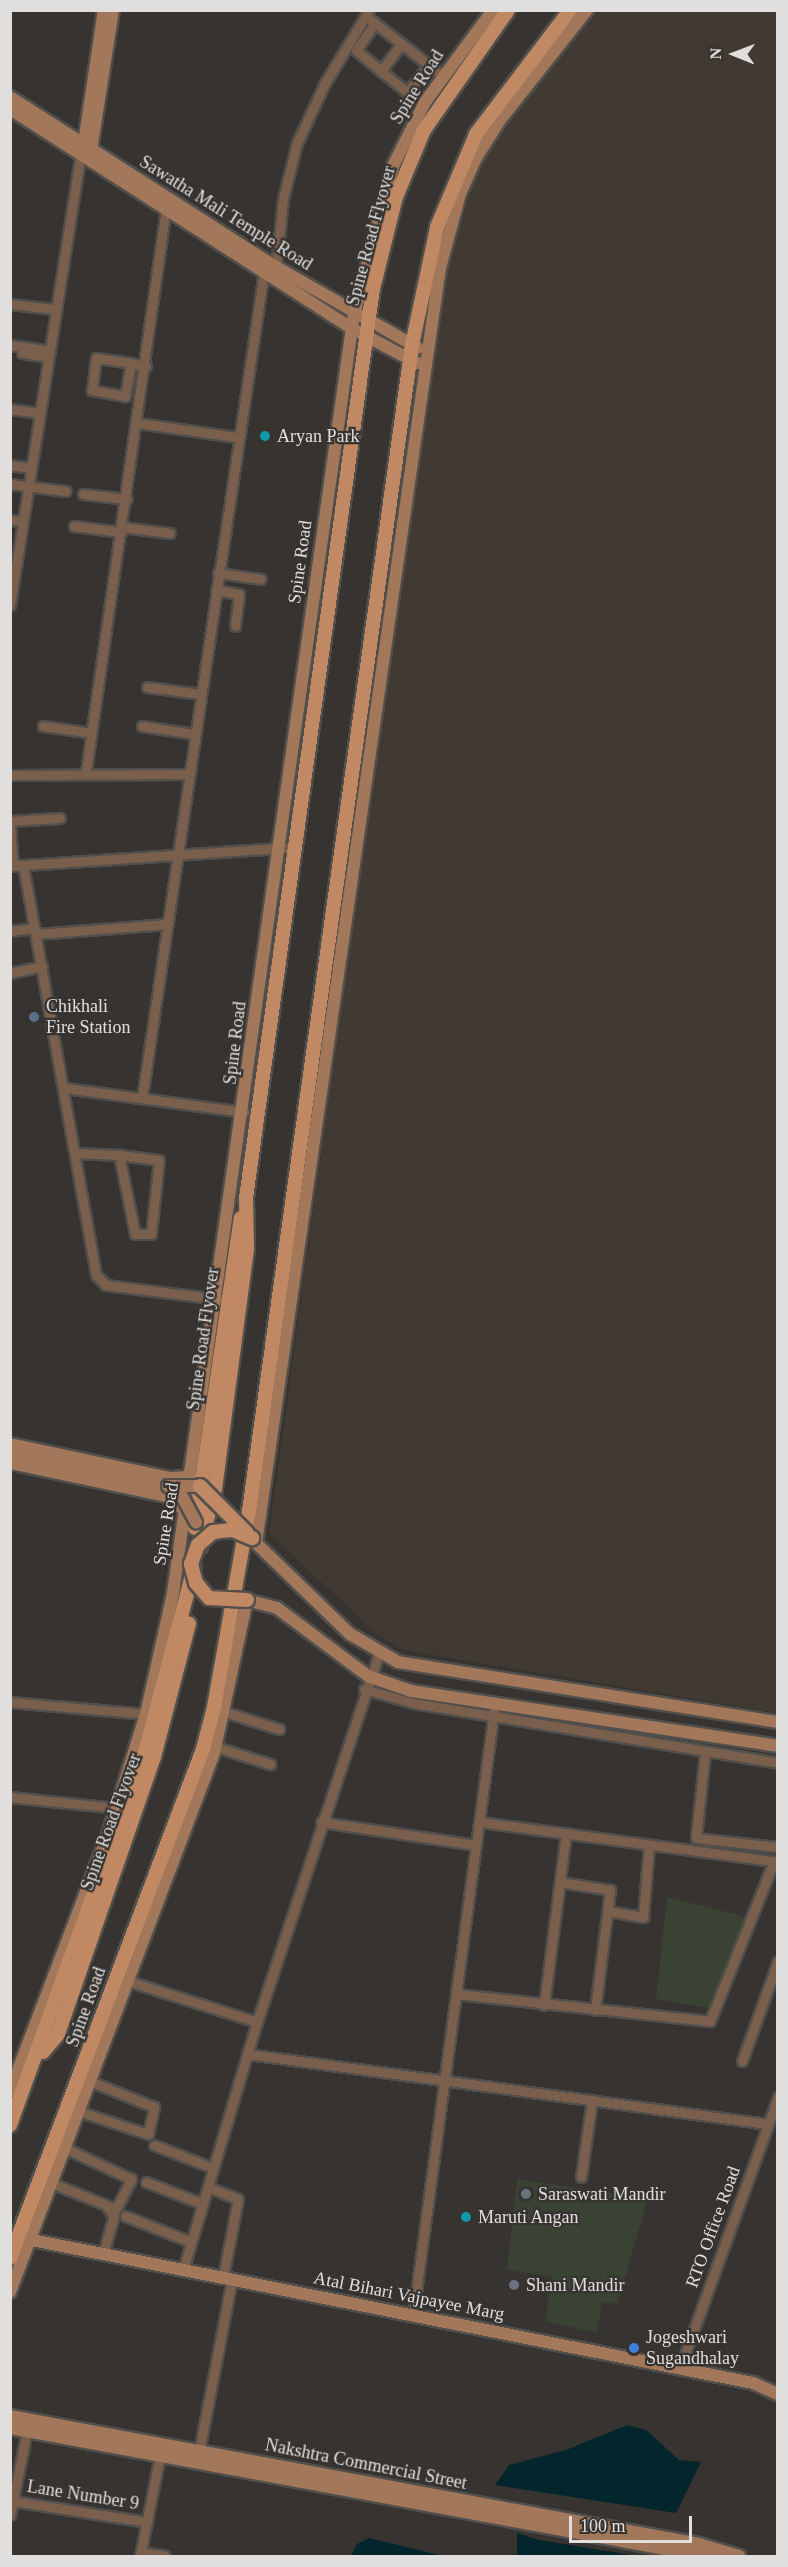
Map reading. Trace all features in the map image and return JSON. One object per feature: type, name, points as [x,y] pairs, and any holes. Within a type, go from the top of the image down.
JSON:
[{"type":"main road","name":"Spine Road Flyover","points":[[367,321],[385,241],[424,130],[508,10]]},
{"type":"main road","points":[[412,345],[418,311],[449,189],[490,113],[570,10]]},
{"type":"main road","points":[[418,311],[432,313]]},
{"type":"main road","name":"Spine Road","points":[[10,2125],[34,2063],[151,1715],[215,1489],[247,1248],[246,1198],[367,321]]},
{"type":"main road","name":"Spine Road","points":[[10,2258],[203,1749],[214,1707],[249,1511],[412,345]]},
{"type":"main road","name":"Spine Road Flyover","points":[[34,2063],[58,2034],[167,1718],[196,1583],[192,1557],[191,1517],[234,1247],[246,1198]]},
{"type":"main road","points":[[196,1481],[252,1538]]},
{"type":"main road","points":[[192,1557],[213,1532],[252,1538]]},
{"type":"main road","points":[[196,1583],[215,1600],[247,1600]]},
{"type":"street","points":[[87,152],[104,10]]},
{"type":"street","points":[[10,605],[14,558],[23,521],[54,309],[114,10]]},
{"type":"street","name":"Spine Road","points":[[196,1481],[218,1299],[351,328],[393,166],[443,76],[493,10]]},
{"type":"street","points":[[587,10],[500,120],[476,158],[455,212],[432,313],[332,1012],[252,1538],[322,1610],[379,1654],[416,1667],[777,1722]]},
{"type":"street","points":[[142,1098],[190,774],[236,437],[283,199],[297,143],[368,13],[375,23],[443,76]]},
{"type":"street","points":[[375,23],[356,50],[407,92],[429,65]]},
{"type":"street","points":[[381,71],[401,44]]},
{"type":"street","name":"Sawatha Mali Temple Road","points":[[10,98],[166,208],[270,269],[426,351]]},
{"type":"street","name":"Sawatha Mali Temple Road","points":[[10,109],[87,152],[270,269],[351,328],[423,366]]},
{"type":"street","points":[[86,771],[138,423],[166,208]]},
{"type":"street","points":[[10,304],[54,309]]},
{"type":"street","points":[[10,345],[47,353]]},
{"type":"street","points":[[22,353],[47,353]]},
{"type":"street","points":[[130,363],[125,396],[92,390],[96,358],[130,363],[146,366]]},
{"type":"street","points":[[10,409],[38,413]]},
{"type":"street","points":[[138,423],[236,437]]},
{"type":"street","points":[[10,465],[31,468]]},
{"type":"street","points":[[10,484],[66,491]]},
{"type":"street","points":[[82,494],[127,498]]},
{"type":"street","points":[[10,520],[23,521]]},
{"type":"street","points":[[74,526],[170,533]]},
{"type":"street","points":[[218,573],[261,579]]},
{"type":"street","points":[[216,590],[239,594],[235,626]]},
{"type":"street","points":[[147,687],[201,694]]},
{"type":"street","points":[[43,726],[92,734]]},
{"type":"street","points":[[142,726],[195,735]]},
{"type":"street","points":[[10,775],[86,771],[190,774]]},
{"type":"street","points":[[10,821],[60,818]]},
{"type":"street","points":[[10,826],[12,866],[177,858],[294,847]]},
{"type":"street","points":[[23,865],[101,1280],[218,1299]]},
{"type":"street","points":[[10,931],[167,924]]},
{"type":"street","points":[[10,974],[42,966]]},
{"type":"street","points":[[65,1088],[244,1112]]},
{"type":"street","points":[[77,1153],[119,1155],[159,1160],[152,1234],[135,1234],[119,1155]]},
{"type":"street","points":[[10,1444],[170,1478],[196,1481]]},
{"type":"street","points":[[10,1454],[168,1486],[196,1481]]},
{"type":"street","points":[[10,1463],[166,1496],[191,1517]]},
{"type":"street","points":[[168,1486],[182,1496],[191,1517]]},
{"type":"street","name":"Spine Road","points":[[10,2091],[151,1715],[191,1517]]},
{"type":"street","points":[[247,1600],[285,1613],[368,1676],[411,1691],[705,1752],[777,1763]]},
{"type":"street","name":"Spine Road","points":[[10,2292],[131,1982],[216,1747],[247,1600]]},
{"type":"street","points":[[183,2270],[257,2022],[368,1676],[379,1654]]},
{"type":"street","points":[[364,1689],[494,1709],[777,1746]]},
{"type":"street","points":[[10,1702],[151,1715]]},
{"type":"street","points":[[413,2315],[494,1709]]},
{"type":"street","points":[[225,1712],[279,1729]]},
{"type":"street","points":[[216,1747],[270,1764]]},
{"type":"street","points":[[705,1752],[696,1838],[777,1847]]},
{"type":"street","points":[[10,1797],[117,1808]]},
{"type":"street","points":[[321,1822],[476,1845]]},
{"type":"street","points":[[456,1994],[710,2021],[776,1862],[480,1822]]},
{"type":"street","points":[[544,2005],[566,1833]]},
{"type":"street","points":[[608,1911],[643,1917],[649,1845]]},
{"type":"street","points":[[560,1882],[610,1890],[595,2010]]},
{"type":"street","points":[[742,2061],[777,1961]]},
{"type":"street","points":[[131,1982],[257,2022]]},
{"type":"street","points":[[247,2054],[768,2124]]},
{"type":"street","points":[[81,2112],[144,2136],[156,2112],[92,2082]]},
{"type":"street","name":"RTO Office Road","points":[[680,2368],[777,2097]]},
{"type":"street","points":[[582,2177],[592,2100]]},
{"type":"street","points":[[154,2145],[213,2168]]},
{"type":"street","points":[[53,2186],[116,2209],[128,2188],[130,2175],[67,2149]]},
{"type":"street","points":[[146,2182],[202,2204]]},
{"type":"street","points":[[53,2186],[113,2211],[103,2254]]},
{"type":"street","points":[[198,2457],[238,2199],[208,2187]]},
{"type":"street","points":[[130,2215],[192,2239]]},
{"type":"street","name":"Atal Bihari Vajpayee Marg","points":[[32,2240],[753,2383],[777,2394]]},
{"type":"street","name":"Nakshtra Commercial Street","points":[[10,2416],[161,2450],[697,2555],[714,2552],[739,2556]]},
{"type":"street","name":"Nakshtra Commercial Street","points":[[10,2428],[161,2450]]},
{"type":"street","points":[[10,2515],[27,2431]]},
{"type":"street","points":[[161,2450],[141,2554],[165,2556]]},
{"type":"street","name":"Lane Number 9","points":[[13,2501],[147,2522]]},
{"type":"shaded area","points":[[590,11],[777,11],[777,1713],[404,1650],[378,1635],[269,1533],[438,299],[482,154],[572,24]]},
{"type":"green space","points":[[667,1897],[747,1917],[709,2008],[656,1999]]},
{"type":"green space","points":[[517,2179],[648,2199],[617,2304],[602,2302],[597,2333],[545,2321],[552,2276],[507,2270]]},
{"type":"water","points":[[627,2425],[646,2430],[679,2460],[701,2462],[676,2513],[495,2485],[509,2465],[566,2450]]},
{"type":"water","points":[[517,2533],[539,2540],[638,2556],[517,2556]]},
{"type":"water","points":[[369,2538],[443,2556],[351,2556],[357,2544]]},
{"type":"place","name":"Aryan Park","points":[[265,436]]},
{"type":"place","name":"Chikhali Fire Station","points":[[34,1017]]},
{"type":"place","name":"Saraswati Mandir","points":[[526,2194]]},
{"type":"place","name":"Maruti Angan","points":[[466,2217]]},
{"type":"place","name":"Shani Mandir","points":[[514,2285]]},
{"type":"place","name":"Jogeshwari Sugandhalay","points":[[634,2348]]}]
